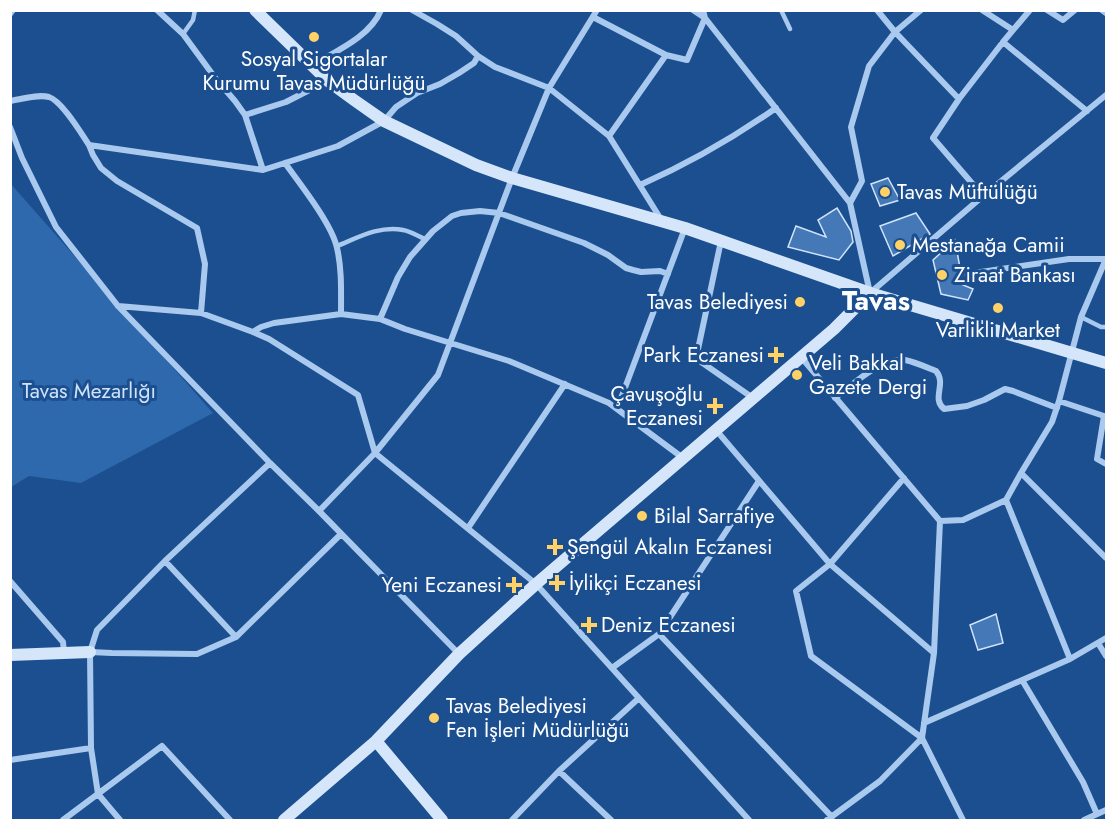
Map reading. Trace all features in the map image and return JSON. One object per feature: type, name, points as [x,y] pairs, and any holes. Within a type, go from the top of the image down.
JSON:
[{"type":"street","points":[[157,10],[183,34],[216,79],[236,100],[245,115],[263,170]]},
{"type":"street","points":[[255,10],[328,81],[384,121],[476,165],[512,178],[685,228],[870,292],[1107,363]]},
{"type":"street","points":[[312,66],[361,36],[374,23],[381,10]]},
{"type":"street","points":[[412,10],[456,36],[478,56],[495,67],[549,88],[609,136],[663,221]]},
{"type":"street","points":[[693,10],[704,14],[850,203],[870,292]]},
{"type":"street","points":[[877,10],[959,99]]},
{"type":"street","points":[[850,203],[862,181],[850,127],[869,66],[895,32],[921,10]]},
{"type":"street","points":[[982,10],[1013,30]]},
{"type":"street","points":[[983,196],[933,138],[959,99],[1030,10]]},
{"type":"street","points":[[1047,10],[1063,20],[1074,10]]},
{"type":"street","points":[[1102,10],[1107,13]]},
{"type":"street","points":[[320,511],[375,453],[438,375],[512,178],[549,88],[595,14],[666,55],[687,60],[704,14]]},
{"type":"street","points":[[1003,42],[1087,111]]},
{"type":"street","points":[[609,136],[666,55]]},
{"type":"street","points":[[89,145],[263,170],[338,146],[384,121],[406,99],[459,73],[474,63],[478,56]]},
{"type":"street","points":[[245,115],[286,102],[328,81]]},
{"type":"street","points":[[284,820],[376,741],[459,654],[536,584],[834,329],[870,292],[1107,95]]},
{"type":"street","points":[[10,101],[40,96],[50,97],[57,101],[89,145],[101,168],[117,181],[197,228],[205,264],[201,313]]},
{"type":"street","points":[[640,185],[712,149],[776,108]]},
{"type":"street","points":[[10,127],[22,158],[56,227],[118,306],[459,654]]},
{"type":"street","points":[[285,163],[330,229],[337,246],[340,265],[341,314]]},
{"type":"street","points":[[380,319],[398,277],[410,257],[433,231],[452,216],[461,213],[480,211],[499,213],[584,243],[633,270],[668,274]]},
{"type":"street","points":[[617,409],[685,228]]},
{"type":"street","points":[[721,240],[697,354],[701,362],[753,398]]},
{"type":"street","points":[[940,521],[963,520],[1006,500],[1052,422],[1081,317],[1107,259],[1069,260],[967,274]]},
{"type":"street","points":[[118,306],[201,313],[253,332],[269,339],[358,395],[375,453],[536,584],[749,820]]},
{"type":"street","points":[[253,332],[274,323],[341,314],[380,319],[405,329],[508,360],[609,403],[683,458]]},
{"type":"street","points":[[660,634],[830,819],[880,781],[922,738],[934,653],[940,521],[801,357]]},
{"type":"street","points":[[836,398],[887,362],[899,360],[910,362],[938,373],[940,381],[938,401],[944,409],[967,406],[1005,389],[1104,416],[1097,459],[1107,464]]},
{"type":"street","points":[[468,528],[565,384]]},
{"type":"street","points":[[716,430],[830,564],[934,653]]},
{"type":"street","points":[[120,820],[98,794],[91,748],[90,652],[98,630],[165,561],[270,463]]},
{"type":"street","points":[[1021,473],[1107,558]]},
{"type":"street","points":[[904,478],[830,564],[796,591],[811,656],[922,738],[963,820]]},
{"type":"street","points":[[612,668],[660,634],[759,481]]},
{"type":"street","points":[[1006,500],[1070,659]]},
{"type":"street","points":[[10,655],[90,652],[197,654],[236,637],[341,534]]},
{"type":"street","points":[[165,561],[236,637]]},
{"type":"street","points":[[10,581],[63,642],[64,653]]},
{"type":"street","points":[[924,723],[1070,659],[1107,638]]},
{"type":"street","points":[[1098,643],[1107,656]]},
{"type":"street","points":[[1022,680],[1083,782],[1097,814]]},
{"type":"street","points":[[512,820],[559,771],[639,698]]},
{"type":"street","points":[[376,741],[442,820]]},
{"type":"street","points":[[63,820],[162,746],[230,820]]},
{"type":"street","points":[[10,760],[91,748]]},
{"type":"street","points":[[559,771],[610,820]]},
{"type":"street","points":[[1088,820],[1107,810]]},
{"type":"lane","points":[[183,34],[193,20],[195,10]]},
{"type":"lane","points":[[782,10],[790,29]]},
{"type":"lane","points":[[337,246],[386,229],[405,230],[425,239]]},
{"type":"lane","points":[[1081,317],[1101,327],[1107,327]]},
{"type":"green space","name":"Tavas Mezarlığı","points":[[10,183],[213,413],[81,483],[29,476],[11,487]]},
{"type":"building","points":[[888,178],[900,200],[880,206],[871,184]]},
{"type":"building","points":[[837,208],[851,231],[853,242],[839,260],[788,247],[796,226],[826,237],[818,220]]},
{"type":"building","name":"Mestanağa Camii","points":[[916,213],[930,234],[893,256],[880,226]]},
{"type":"building","points":[[955,240],[963,285],[973,289],[968,300],[941,294],[933,260]]},
{"type":"building","points":[[996,614],[1003,643],[978,650],[970,625]]},
{"type":"place","name":"Sosyal Sigortalar Kurumu Tavas Müdürlüğü","points":[[314,37]]},
{"type":"place","name":"Tavas Müftülüğü","points":[[885,192]]},
{"type":"place","name":"Mestanağa Camii","points":[[900,245]]},
{"type":"place","name":"Ziraat Bankası","points":[[942,275]]},
{"type":"place","name":"Tavas Belediyesi","points":[[800,302]]},
{"type":"place","name":"Varlikli Market","points":[[998,308]]},
{"type":"place","name":"Park Eczanesi","points":[[776,355]]},
{"type":"place","name":"Veli Bakkal Gazete Dergi","points":[[797,375]]},
{"type":"place","name":"Çavuşoğlu Eczanesi","points":[[715,406]]},
{"type":"place","name":"Bilal Sarrafiye","points":[[642,516]]},
{"type":"place","name":"Şengül Akalın Eczanesi","points":[[555,547]]},
{"type":"place","name":"İylikçi Eczanesi","points":[[557,583]]},
{"type":"place","name":"Yeni Eczanesi","points":[[514,585]]},
{"type":"place","name":"Deniz Eczanesi","points":[[589,625]]},
{"type":"place","name":"Tavas Belediyesi Fen İşleri Müdürlüğü","points":[[434,718]]},
{"type":"district","name":"Tavas","points":[[876,301]]}]
